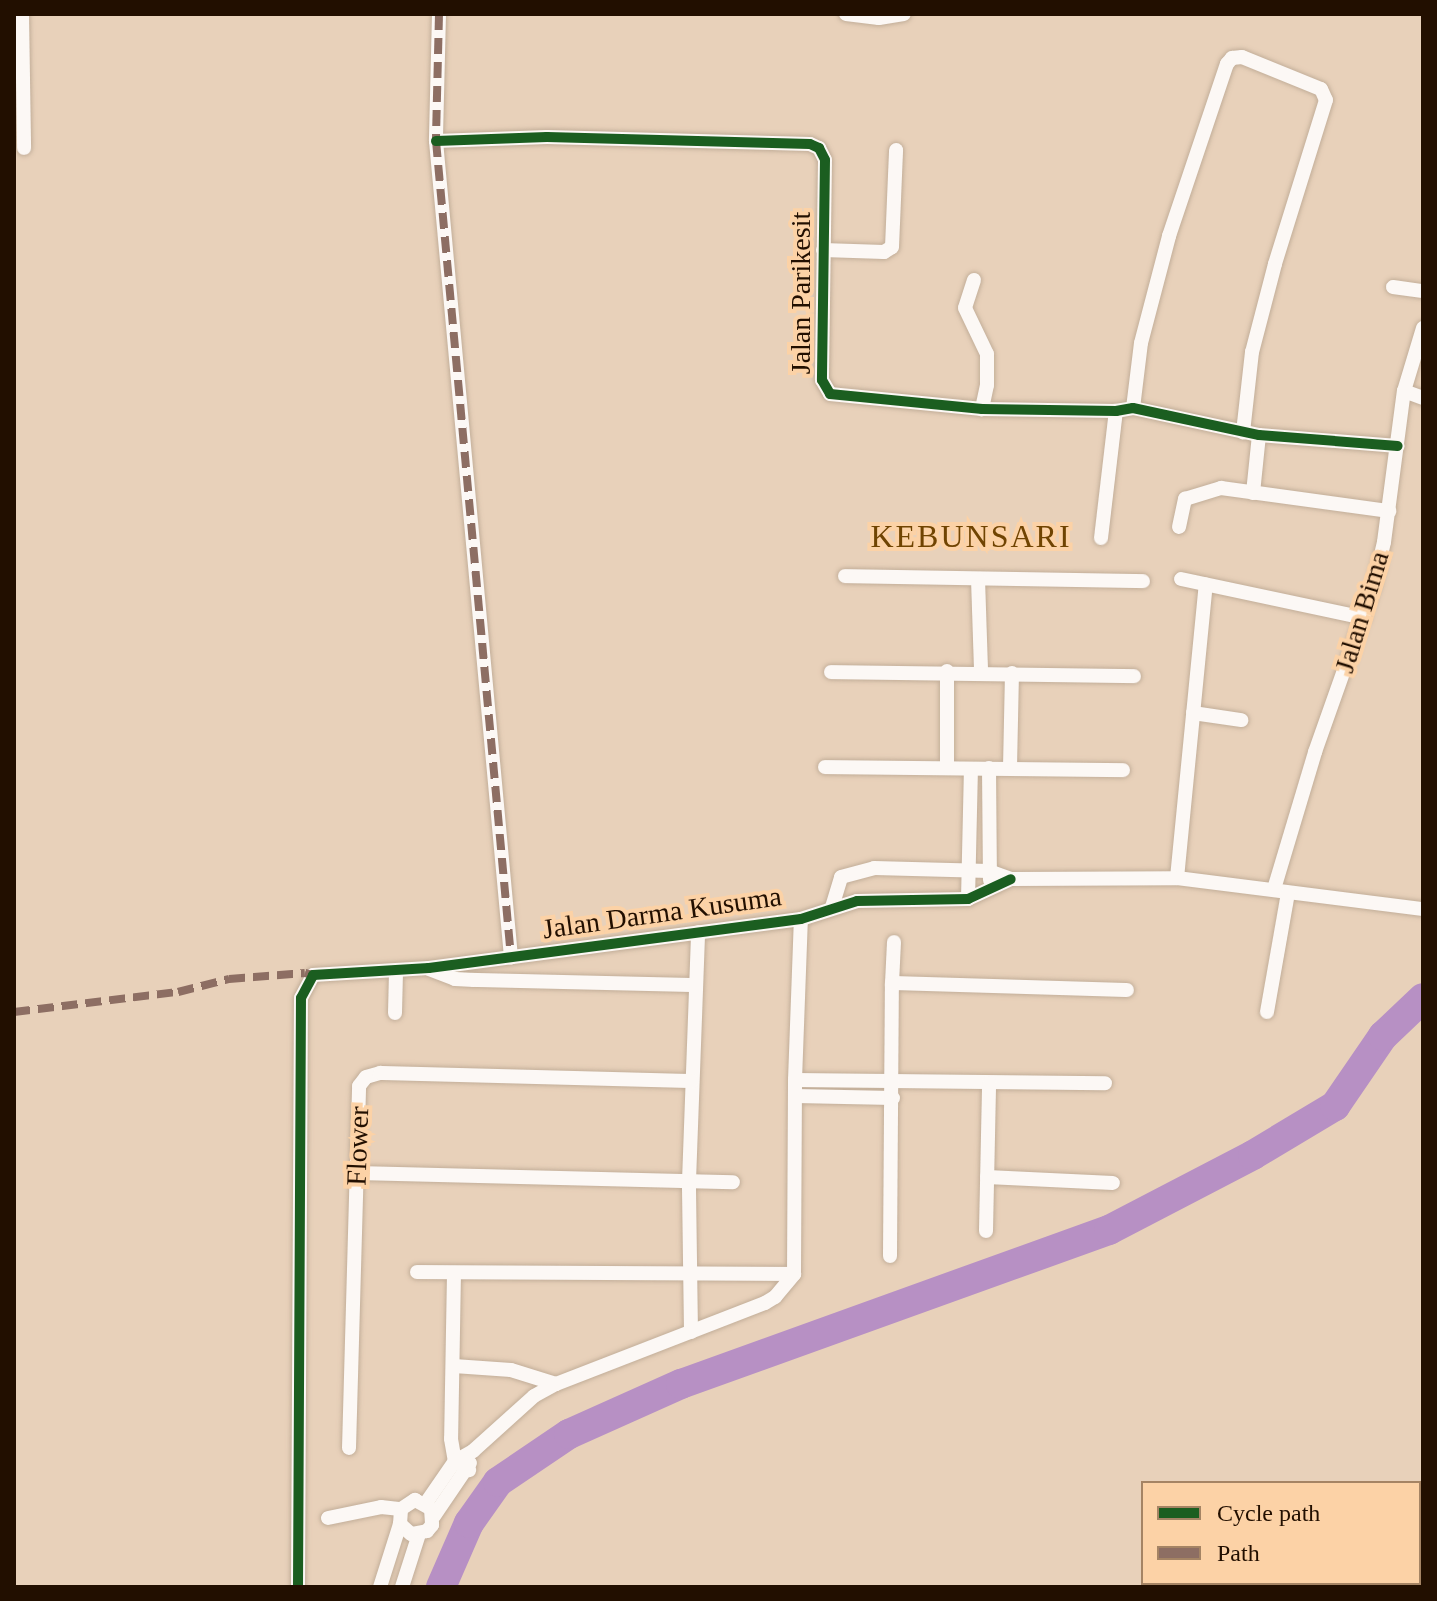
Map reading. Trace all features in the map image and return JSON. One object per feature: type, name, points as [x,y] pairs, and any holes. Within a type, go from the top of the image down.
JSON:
[{"type":"street","points":[[22,14],[24,148]]},
{"type":"street","points":[[439,14],[436,141],[511,958]]},
{"type":"street","points":[[846,14],[879,18],[904,14]]},
{"type":"street","points":[[1133,408],[1141,343],[1169,236],[1227,64],[1232,58],[1242,57],[1321,89],[1326,100],[1275,264],[1252,352],[1243,432]]},
{"type":"street","name":"Jalan Parikesit","points":[[436,141],[547,137],[813,144],[824,153],[825,160],[822,380],[830,394],[982,409],[1116,411],[1133,408],[1259,435],[1398,446]]},
{"type":"street","points":[[823,250],[890,251],[896,150]]},
{"type":"street","points":[[974,280],[965,308],[987,354],[987,385],[982,409]]},
{"type":"street","points":[[1393,287],[1423,291]]},
{"type":"street","name":"Jalan Bima","points":[[1267,1012],[1281,891],[1315,752],[1364,618],[1389,511],[1404,391],[1423,328]]},
{"type":"street","points":[[1404,391],[1423,398]]},
{"type":"street","points":[[1101,538],[1116,411]]},
{"type":"street","points":[[1253,493],[1259,435]]},
{"type":"street","points":[[1179,527],[1185,499],[1221,488],[1389,511]]},
{"type":"street","points":[[845,576],[1143,581]]},
{"type":"street","points":[[978,579],[981,671]]},
{"type":"street","points":[[1181,579],[1364,618]]},
{"type":"street","points":[[1177,878],[1206,584]]},
{"type":"street","points":[[947,671],[947,768]]},
{"type":"street","points":[[831,672],[981,671],[1134,676]]},
{"type":"street","points":[[1010,768],[1012,673]]},
{"type":"street","points":[[1193,713],[1241,720]]},
{"type":"street","points":[[825,767],[1123,770]]},
{"type":"street","points":[[989,768],[990,891]]},
{"type":"street","points":[[968,899],[971,769]]},
{"type":"street","name":"Jalan Darma Kusuma","points":[[832,907],[841,877],[859,870],[989,871],[1011,879],[1177,878],[1423,909]]},
{"type":"street","name":"Jalan Darma Kusuma","points":[[298,1587],[301,998],[313,975],[429,968],[801,919],[857,901],[968,899],[1011,879]]},
{"type":"street","points":[[328,1518],[381,1507],[401,1516],[405,1530],[419,1534],[427,1531],[430,1510],[455,1461],[473,1451],[516,1410],[556,1384],[765,1303],[775,1297],[794,1274],[795,1080],[801,919]]},
{"type":"street","points":[[691,1332],[689,1181],[698,932]]},
{"type":"street","points":[[890,1256],[894,942]]},
{"type":"street","points":[[429,968],[444,976],[474,980],[695,985]]},
{"type":"street","points":[[395,1013],[396,971]]},
{"type":"street","points":[[892,983],[1127,990]]},
{"type":"street","name":"Flower","points":[[349,1448],[359,1086],[366,1077],[380,1073],[692,1081]]},
{"type":"street","points":[[795,1080],[1105,1083]]},
{"type":"street","points":[[986,1231],[989,1083]]},
{"type":"street","points":[[795,1096],[893,1098]]},
{"type":"street","points":[[357,1173],[733,1182]]},
{"type":"street","points":[[987,1177],[1113,1183]]},
{"type":"street","points":[[417,1272],[794,1274]]},
{"type":"street","points":[[454,1273],[451,1439],[455,1461],[469,1470]]},
{"type":"street","points":[[454,1366],[511,1370],[556,1384]]},
{"type":"street","points":[[430,1510],[469,1470],[473,1451]]},
{"type":"street","points":[[380,1587],[401,1516],[410,1501],[430,1510]]},
{"type":"street","points":[[402,1587],[419,1534]]},
{"type":"waterway","points":[[441,1587],[469,1523],[498,1482],[569,1434],[681,1384],[1109,1230],[1253,1155],[1335,1106],[1383,1036],[1423,998]]},
{"type":"marked path","points":[[439,14],[436,141],[511,958]]},
{"type":"marked path","points":[[14,1012],[178,992],[229,979],[305,973],[313,975],[311,978]]},
{"type":"cycle path","points":[[436,141],[547,137],[810,144],[819,148],[825,160],[822,380],[830,394],[982,409],[1116,411],[1133,408],[1259,435],[1398,446]]},
{"type":"cycle path","points":[[298,1587],[301,998],[313,975],[429,968],[801,919],[857,901],[968,899],[1011,879]]},
{"type":"district","name":"KEBUNSARI","points":[[971,536]]}]
